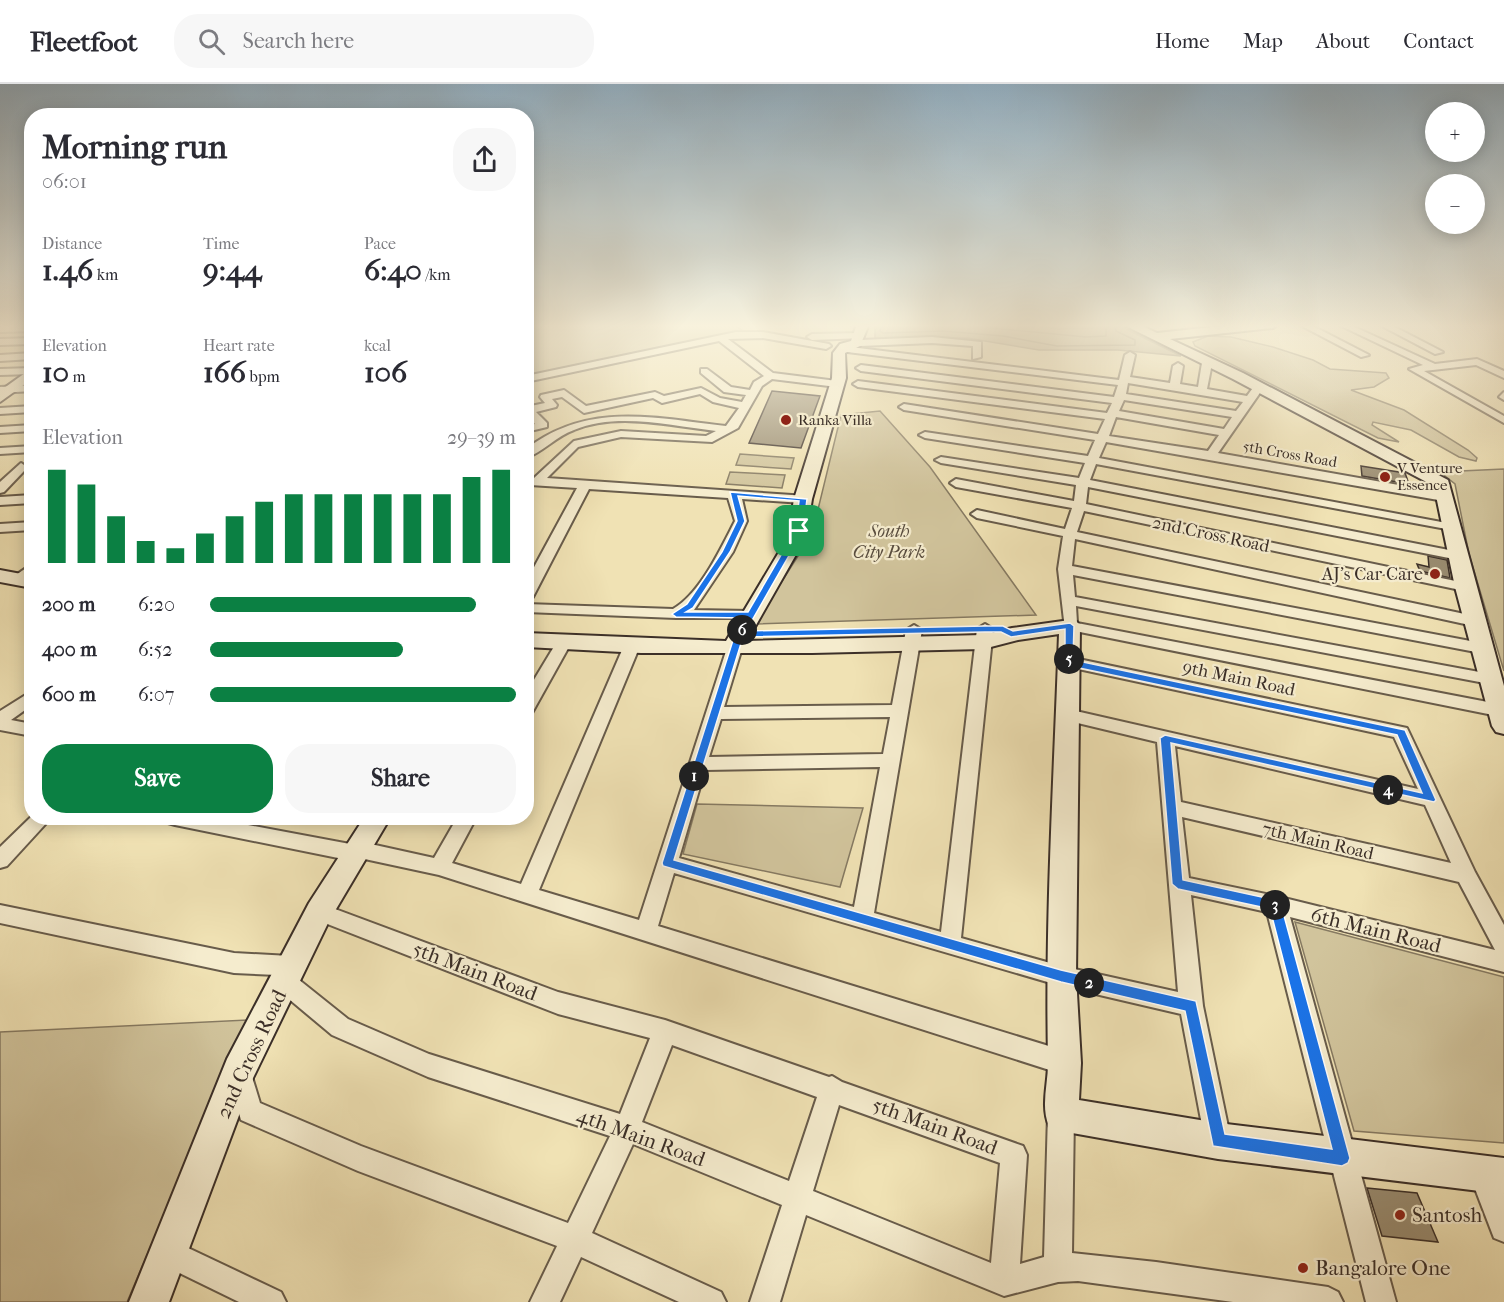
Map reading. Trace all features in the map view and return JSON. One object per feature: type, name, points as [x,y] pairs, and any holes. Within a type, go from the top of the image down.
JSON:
[{"type":"street","points":[[3,392],[18,381]]},
{"type":"street","points":[[713,381],[728,390],[753,393]]},
{"type":"street","points":[[534,479],[574,444],[621,434],[708,440],[734,426],[760,381]]},
{"type":"street","points":[[811,381],[837,384]]},
{"type":"street","points":[[646,932],[737,641],[797,537],[803,499],[838,381]]},
{"type":"street","points":[[971,381],[1239,415]]},
{"type":"street","points":[[1083,381],[1118,398],[1227,433]]},
{"type":"street","points":[[1058,1268],[1061,1114],[1065,1064],[1061,976],[1070,613],[1065,569],[1070,534],[1079,506],[1083,482],[1095,460],[1123,381]]},
{"type":"street","points":[[1174,387],[1175,381]]},
{"type":"street","points":[[1202,391],[1204,381]]},
{"type":"street","points":[[1070,613],[1501,718],[1465,587],[1442,484],[1428,474],[1255,394],[1235,381]]},
{"type":"street","points":[[1435,381],[1504,420]]},
{"type":"street","points":[[858,384],[1118,398],[1174,387],[1255,394]]},
{"type":"street","points":[[3,392],[24,389]]},
{"type":"street","points":[[534,409],[552,405],[545,397],[564,393],[584,410],[655,395],[662,400],[701,391],[717,400],[746,406]]},
{"type":"street","name":"5th Cross Road","points":[[1255,394],[1211,455],[1444,496]]},
{"type":"street","points":[[1482,408],[1504,405]]},
{"type":"street","points":[[904,407],[1211,455]]},
{"type":"street","points":[[0,411],[24,410]]},
{"type":"street","points":[[534,416],[543,425],[534,427]]},
{"type":"street","points":[[534,447],[545,437],[560,430],[606,417],[726,429]]},
{"type":"street","points":[[0,430],[24,428]]},
{"type":"street","points":[[925,435],[1095,460],[1452,528]]},
{"type":"street","points":[[0,450],[24,448]]},
{"type":"street","points":[[941,460],[1083,482],[1459,556]]},
{"type":"street","points":[[0,489],[21,467]]},
{"type":"street","points":[[11,478],[24,477]]},
{"type":"street","points":[[534,481],[803,499]]},
{"type":"street","name":"2nd Cross Road","points":[[956,483],[1079,506],[1465,587]]},
{"type":"street","points":[[534,582],[585,484]]},
{"type":"street","points":[[676,614],[690,606],[726,552],[741,521],[738,502],[732,494]]},
{"type":"street","points":[[0,501],[24,500]]},
{"type":"street","points":[[977,514],[1474,621]]},
{"type":"street","points":[[0,528],[24,526]]},
{"type":"street","points":[[1065,569],[1481,648]]},
{"type":"street","points":[[534,608],[750,615]]},
{"type":"street","points":[[534,641],[631,648],[737,641],[984,635],[1008,638],[1011,634],[1070,613],[1490,679]]},
{"type":"street","points":[[534,628],[737,641]]},
{"type":"street","points":[[950,944],[984,635]]},
{"type":"street","points":[[862,919],[913,637]]},
{"type":"street","points":[[534,695],[563,643]]},
{"type":"street","points":[[527,894],[631,648]]},
{"type":"street","name":"9th Main Road","points":[[1069,662],[1401,732],[1430,800]]},
{"type":"street","points":[[0,722],[24,702]]},
{"type":"street","points":[[714,713],[900,711]]},
{"type":"street","points":[[1067,715],[1430,800],[1504,946]]},
{"type":"street","points":[[0,722],[24,728]]},
{"type":"street","points":[[1165,738],[1191,1006],[1218,1141]]},
{"type":"street","points":[[698,764],[891,760]]},
{"type":"street","name":"7th Main Road","points":[[1170,807],[1466,875]]},
{"type":"street","points":[[0,860],[34,825]]},
{"type":"street","points":[[213,825],[440,867],[1065,1064]]},
{"type":"street","name":"2nd Cross Road","points":[[148,1302],[239,1071],[319,912],[372,825]]},
{"type":"street","points":[[440,867],[463,825]]},
{"type":"street","points":[[668,863],[1061,976],[1191,1006]]},
{"type":"street","name":"6th Main Road","points":[[1178,884],[1275,905],[1504,962]]},
{"type":"street","points":[[1275,905],[1381,1302]]},
{"type":"street","name":"5th Main Road","points":[[319,912],[558,1003],[665,1031],[832,1088],[1014,1155],[1004,1282]]},
{"type":"street","points":[[0,914],[288,974]]},
{"type":"street","name":"4th Main Road","points":[[288,974],[340,1028],[428,1065],[627,1129],[1004,1282]]},
{"type":"street","points":[[545,1302],[627,1129],[665,1031]]},
{"type":"street","points":[[239,1071],[249,1111],[358,1158],[574,1239],[711,1302]]},
{"type":"street","points":[[765,1302],[832,1088]]},
{"type":"street","points":[[1061,1114],[1218,1141],[1342,1158],[1493,1174],[1504,1228]]},
{"type":"street","points":[[167,1252],[271,1302]]},
{"type":"street","points":[[1004,1282],[1058,1268],[1078,1267],[1156,1276],[1328,1302]]},
{"type":"green space","points":[[1264,381],[1384,381],[1374,387],[1351,390],[1404,410],[1477,458],[1476,461],[1459,457],[1411,430],[1373,422],[1372,425],[1399,442],[1378,438]]},
{"type":"green space","name":"South City Park","points":[[880,411],[930,467],[1036,615],[755,624],[812,534],[841,415]]},
{"type":"green space","points":[[740,454],[794,458],[791,469],[736,465]]},
{"type":"green space","points":[[1504,469],[1504,671],[1469,554],[1455,484],[1440,472]]},
{"type":"green space","points":[[730,472],[785,475],[782,488],[726,484]]},
{"type":"green space","points":[[697,804],[863,808],[840,887],[683,854]]},
{"type":"green space","points":[[1295,922],[1504,977],[1504,1143],[1354,1131]]},
{"type":"green space","points":[[247,1020],[127,1302],[0,1302],[0,1032]]},
{"type":"building","name":"Ranka Villa","points":[[772,391],[820,396],[801,448],[749,443]]},
{"type":"building","name":"V Venture Essence","points":[[1361,466],[1405,473],[1409,484],[1362,476]]},
{"type":"building","points":[[1428,556],[1447,560],[1450,578],[1420,571],[1417,564],[1429,567]]},
{"type":"building","name":"Santosh","points":[[1367,1188],[1417,1193],[1438,1242],[1382,1236]]},
{"type":"place","name":"Ranka Villa","points":[[786,420]]},
{"type":"place","name":"V Venture Essence","points":[[1385,477]]},
{"type":"place","name":"AJ's Car Care","points":[[1435,574]]},
{"type":"place","name":"Santosh","points":[[1400,1215]]},
{"type":"place","name":"Bangalore One","points":[[1303,1268]]},
{"type":"route","points":[[799,531],[739,634],[668,863],[1061,976],[1191,1006],[1218,1141],[1342,1158],[1275,905],[1178,884],[1165,738],[1430,800],[1401,732],[1069,662],[1070,626],[1011,634],[1003,629],[739,634],[750,615],[676,614],[690,606],[726,552],[741,521],[738,502],[732,494],[803,499],[799,531]]}]
